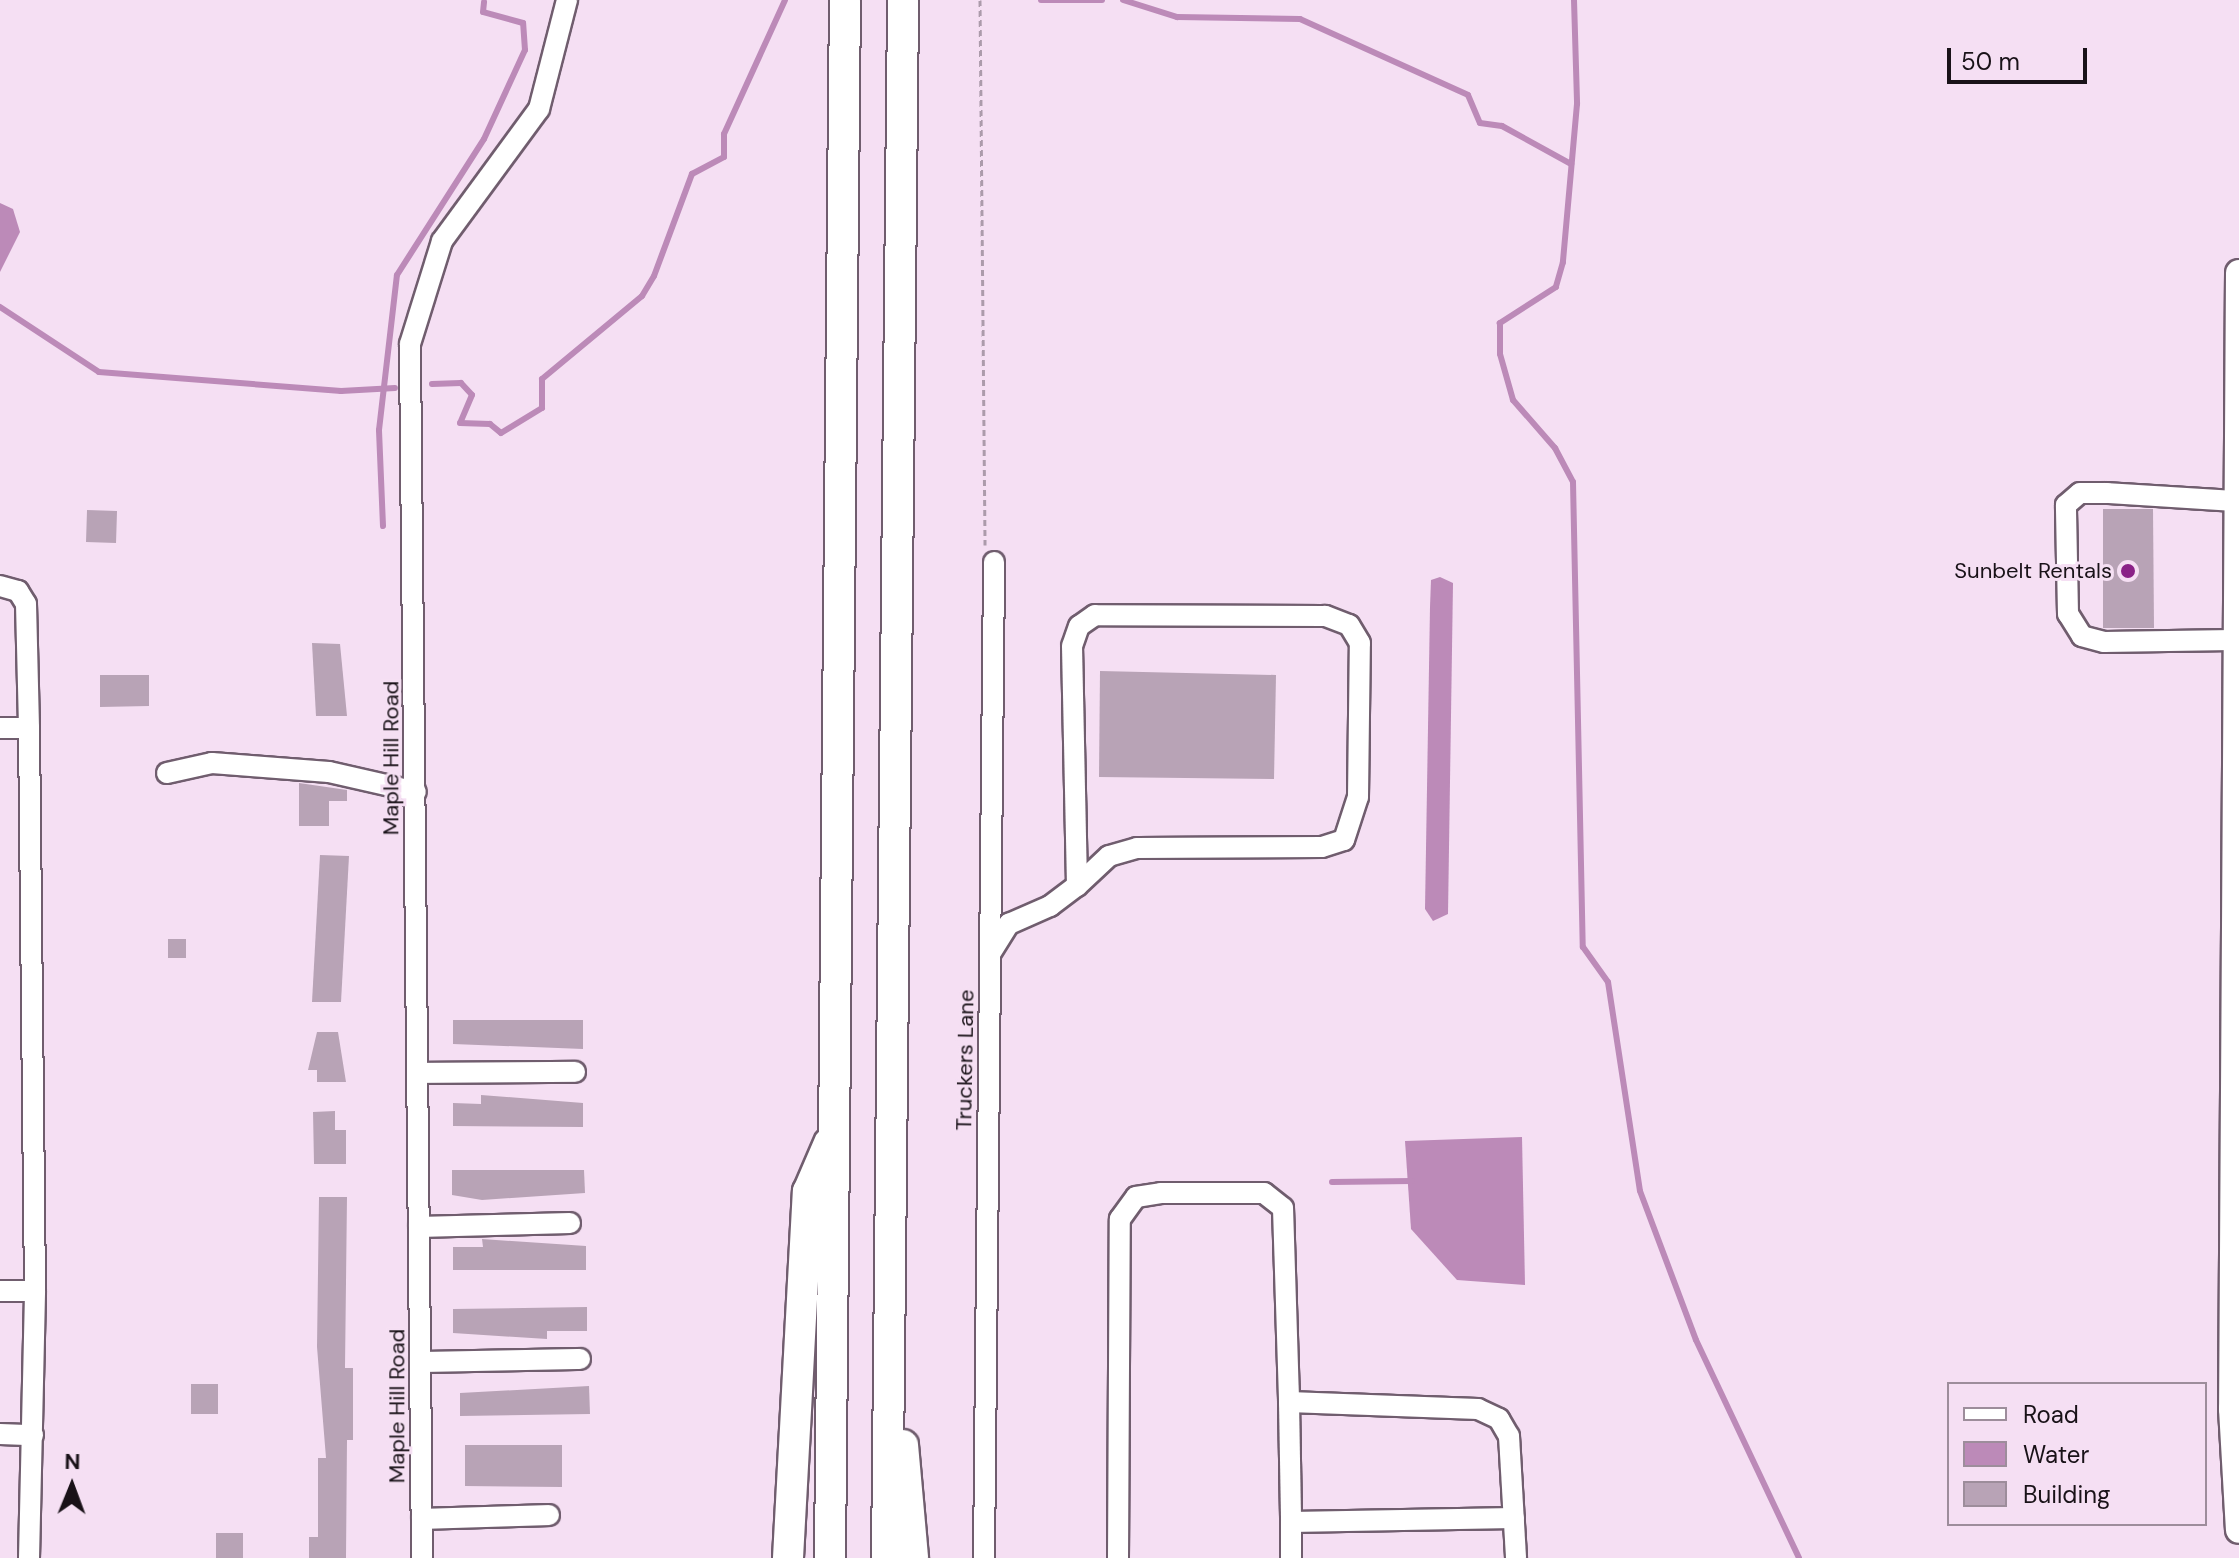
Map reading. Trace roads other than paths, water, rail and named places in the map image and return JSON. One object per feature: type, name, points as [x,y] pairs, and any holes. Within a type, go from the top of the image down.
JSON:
[{"type":"highway","points":[[830,1558],[845,0]]},
{"type":"highway","points":[[887,1558],[903,0]]},
{"type":"highway","points":[[788,1558],[808,1192],[834,1130]]},
{"type":"highway","points":[[890,1356],[912,1506],[913,1558]]},
{"type":"main road","points":[[2239,273],[2233,501],[2238,993],[2235,1365],[2239,1530]]},
{"type":"street","name":"Maple Hill Road","points":[[422,1558],[416,792],[408,400],[415,319],[442,241],[539,109],[567,0]]},
{"type":"street","points":[[2233,501],[2080,493],[2066,505],[2068,614],[2082,636],[2104,642],[2235,648]]},
{"type":"street","name":"Truckers Lane","points":[[984,1558],[994,562]]},
{"type":"street","points":[[0,586],[18,591],[26,604],[35,1291],[29,1558]]},
{"type":"street","points":[[990,954],[1009,924],[1077,886],[1109,856],[1137,848],[1322,847],[1344,840],[1358,797],[1360,643],[1349,625],[1325,616],[1095,615],[1079,626],[1072,646],[1077,886]]},
{"type":"street","points":[[0,728],[29,728]]},
{"type":"street","points":[[167,773],[241,765],[329,772],[416,792]]},
{"type":"street","points":[[418,1073],[575,1072]]},
{"type":"street","points":[[1118,1558],[1120,1219],[1136,1197],[1264,1193],[1279,1202],[1289,1402],[1291,1558]]},
{"type":"street","points":[[419,1227],[570,1223]]},
{"type":"street","points":[[0,1291],[35,1291]]},
{"type":"street","points":[[420,1362],[580,1359]]},
{"type":"street","points":[[1289,1402],[1487,1413],[1509,1436],[1516,1558]]},
{"type":"street","points":[[0,1434],[33,1435]]},
{"type":"street","points":[[422,1519],[549,1515]]},
{"type":"street","points":[[1291,1522],[1514,1518]]},
{"type":"water","points":[[0,203],[13,209],[20,232],[0,272]]},
{"type":"water","points":[[1440,577],[1453,583],[1448,914],[1433,921],[1425,909],[1430,607],[1431,580]]},
{"type":"water","points":[[1522,1137],[1525,1285],[1457,1280],[1411,1229],[1405,1141]]},
{"type":"waterway","points":[[432,384],[461,383],[472,395],[460,423],[490,424],[501,433],[542,408],[542,379],[642,296],[654,276],[692,174],[724,157],[724,134],[785,0]]},
{"type":"waterway","points":[[1041,0],[1102,0]]},
{"type":"waterway","points":[[1123,0],[1177,17],[1300,19],[1468,95],[1480,123],[1502,126],[1571,164]]},
{"type":"waterway","points":[[1574,0],[1577,104],[1563,262],[1556,287],[1500,323],[1500,354],[1513,400],[1555,448],[1573,482],[1583,947],[1608,982],[1640,1191],[1696,1340],[1799,1558]]},
{"type":"waterway","points":[[383,526],[379,430],[397,275],[484,139],[525,50],[523,23],[483,12],[484,2]]},
{"type":"waterway","points":[[0,307],[99,372],[341,391],[395,388]]},
{"type":"waterway","points":[[1332,1182],[1412,1181]]},
{"type":"place","name":"Sunbelt Rentals","points":[[2128,571]]}]
